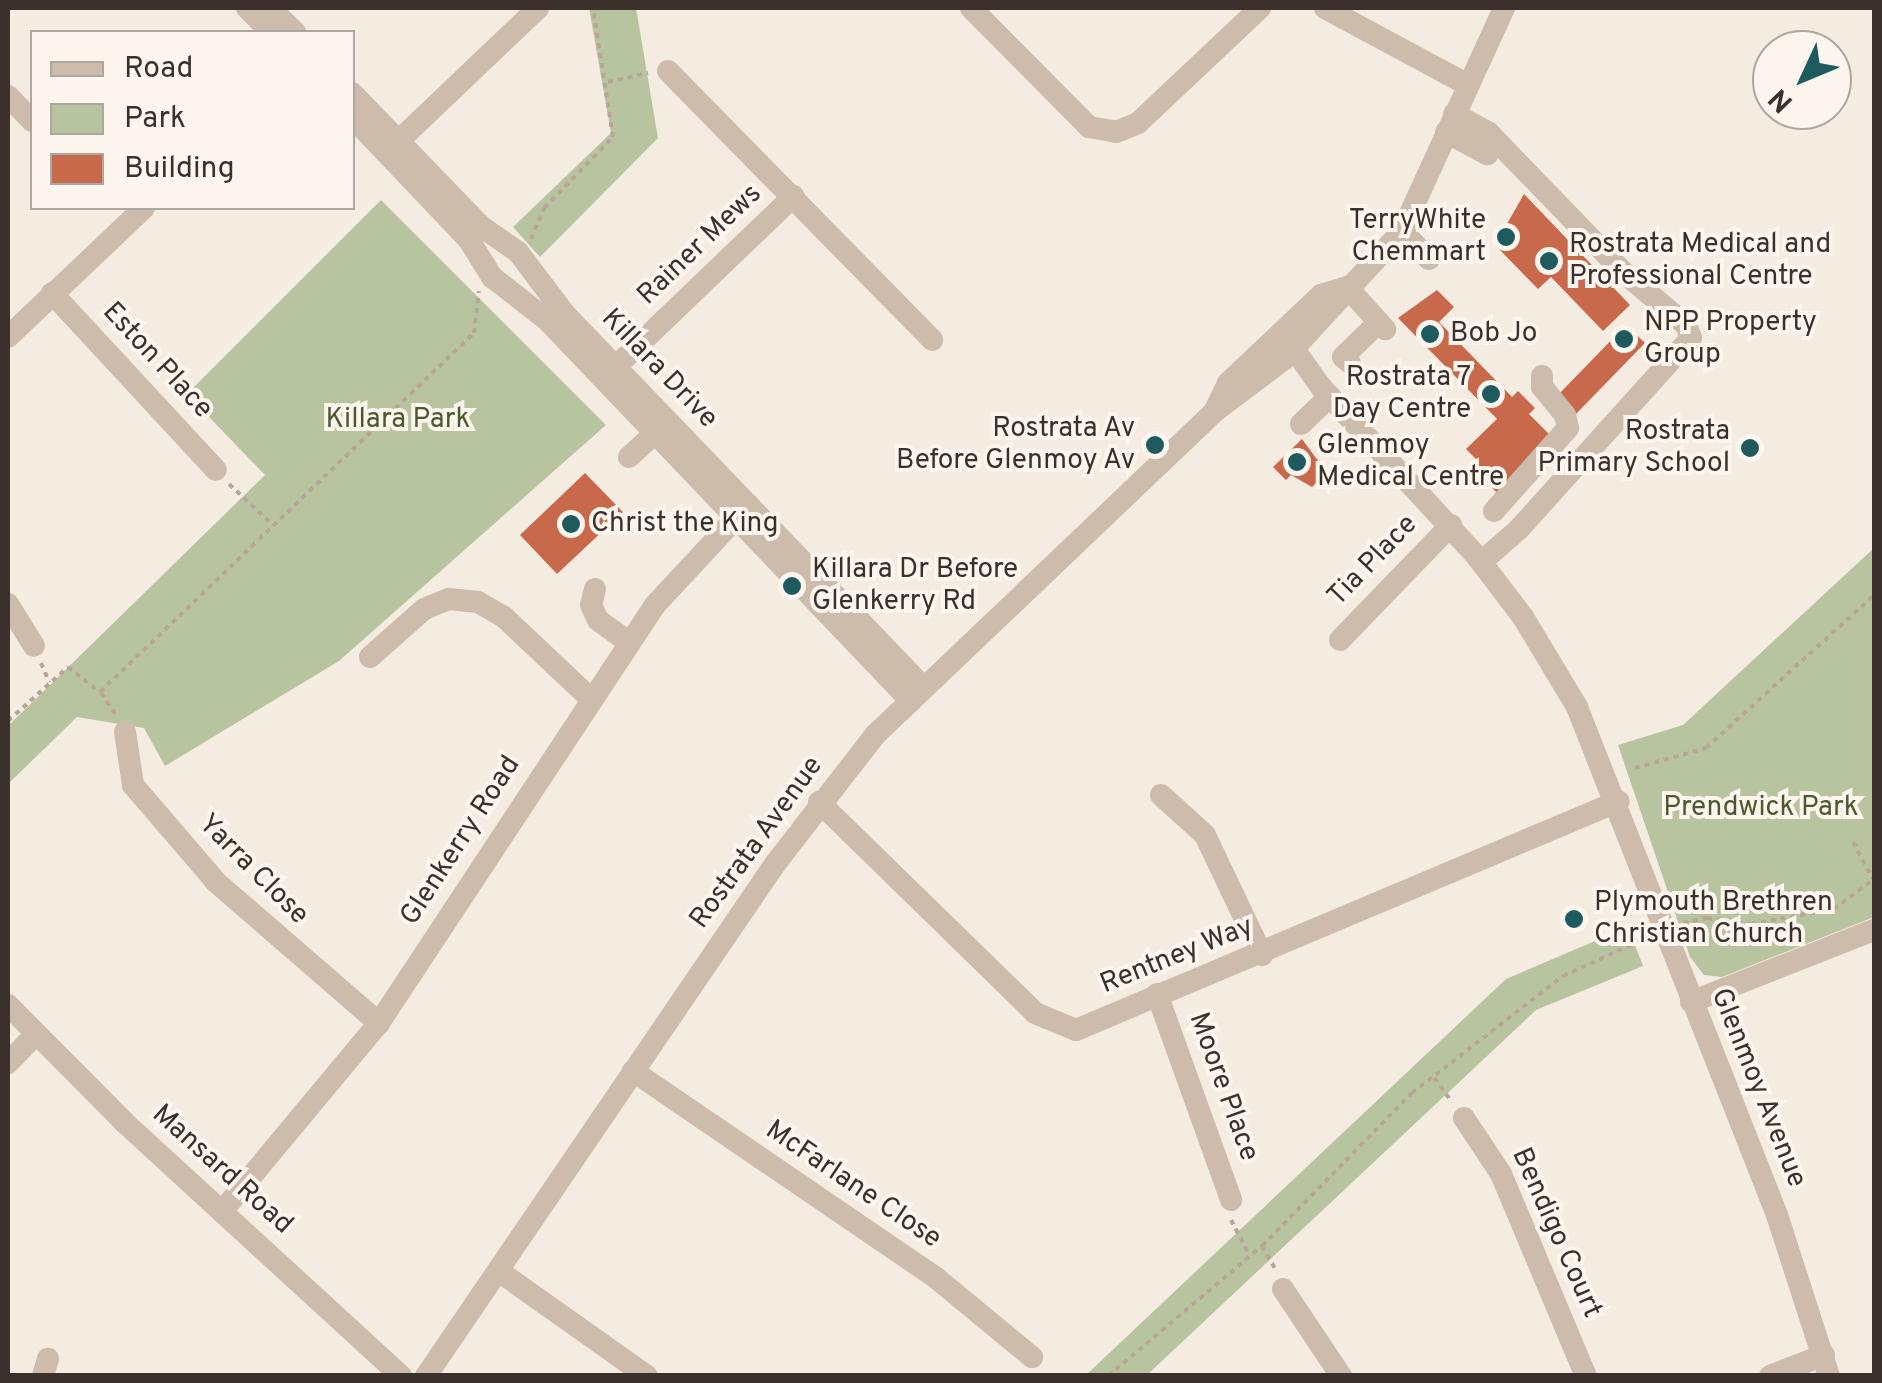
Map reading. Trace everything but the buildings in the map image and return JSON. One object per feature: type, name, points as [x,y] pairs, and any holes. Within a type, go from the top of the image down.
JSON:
[{"type":"street","points":[[247,8],[269,30]]},
{"type":"street","points":[[270,8],[292,30]]},
{"type":"street","points":[[392,146],[538,8]]},
{"type":"street","points":[[971,8],[1090,127],[1116,132],[1138,123],[1260,8]]},
{"type":"street","points":[[1325,8],[1468,85]]},
{"type":"street","name":"Rostrata Avenue","points":[[426,1376],[819,802],[918,694],[1283,346],[1336,309],[1347,286],[1402,231],[1504,8]]},
{"type":"street","name":"Rainer Mews","points":[[668,71],[932,340]]},
{"type":"street","points":[[8,96],[30,119]]},
{"type":"street","name":"Killara Drive","points":[[355,96],[469,240],[492,277],[610,373]]},
{"type":"street","name":"Killara Drive","points":[[355,119],[392,146],[482,227],[518,252],[540,288],[610,373],[918,694]]},
{"type":"street","points":[[1450,124],[1487,154]]},
{"type":"street","points":[[1450,124],[1488,132],[1686,326],[1690,345],[1482,562]]},
{"type":"street","name":"Rainer Mews","points":[[610,373],[794,196]]},
{"type":"street","points":[[8,337],[132,211]]},
{"type":"street","points":[[1402,231],[1429,259]]},
{"type":"street","points":[[1347,286],[1382,325],[1343,357],[1350,363]]},
{"type":"street","name":"Eston Place","points":[[52,293],[216,470]]},
{"type":"street","name":"Glenmoy Avenue","points":[[1283,346],[1458,533],[1558,672],[1619,800],[1690,1002],[1777,1216],[1826,1365]]},
{"type":"street","name":"Tia Place","points":[[1340,640],[1490,507],[1568,428],[1566,415],[1542,386],[1542,376]]},
{"type":"street","points":[[1301,424],[1325,392]]},
{"type":"street","points":[[629,456],[662,426]]},
{"type":"street","name":"Glenkerry Road","points":[[224,1209],[379,1023],[628,642],[684,569],[742,511]]},
{"type":"street","points":[[595,590],[590,606],[598,620],[628,642]]},
{"type":"street","points":[[370,658],[424,609],[449,599],[478,602],[504,617],[590,698]]},
{"type":"street","points":[[8,604],[34,646]]},
{"type":"street","name":"Yarra Close","points":[[125,732],[133,786],[216,882],[379,1023]]},
{"type":"street","points":[[1161,796],[1205,834],[1262,955]]},
{"type":"street","name":"Rentney Way","points":[[819,802],[1034,1014],[1076,1030],[1157,994],[1262,955],[1619,800]]},
{"type":"street","points":[[1690,1002],[1874,930]]},
{"type":"street","name":"Moore Place","points":[[1157,994],[1231,1200]]},
{"type":"street","name":"Mansard Road","points":[[8,1005],[35,1035],[401,1376]]},
{"type":"street","points":[[8,1062],[35,1035]]},
{"type":"street","name":"McFarlane Close","points":[[634,1071],[935,1277],[1032,1357]]},
{"type":"street","name":"Bendigo Court","points":[[1464,1118],[1501,1174],[1586,1376]]},
{"type":"street","points":[[500,1272],[647,1376]]},
{"type":"street","points":[[1283,1289],[1340,1376]]},
{"type":"street","points":[[1770,1376],[1826,1365]]},
{"type":"path","points":[[522,248],[542,223],[544,208],[613,137],[608,82],[593,8]]},
{"type":"path","points":[[608,82],[668,71]]},
{"type":"path","points":[[100,692],[474,333],[483,286]]},
{"type":"path","points":[[216,470],[273,525]]},
{"type":"path","points":[[1635,768],[1706,748],[1874,595]]},
{"type":"path","points":[[8,721],[68,667],[100,692],[125,732]]},
{"type":"path","points":[[1680,924],[1707,918],[1751,924],[1834,910],[1874,879],[1853,842]]},
{"type":"path","points":[[1108,1376],[1262,1246],[1434,1078],[1563,976],[1648,937]]},
{"type":"path","points":[[1434,1078],[1464,1118]]},
{"type":"path","points":[[1231,1200],[1232,1226],[1250,1255]]},
{"type":"path","points":[[1262,1246],[1283,1289]]},
{"type":"green space","points":[[589,8],[636,8],[658,138],[540,257],[513,227],[611,133]]},
{"type":"green space","name":"Killara Park","points":[[381,200],[606,425],[339,661],[165,766],[144,728],[77,717],[8,784],[8,726],[265,475],[187,394]]},
{"type":"green space","name":"Prendwick Park","points":[[1874,548],[1874,917],[1722,977],[1704,975],[1690,957],[1618,745],[1683,725]]},
{"type":"green space","points":[[1628,927],[1643,966],[1536,1010],[1147,1375],[1086,1375],[1506,979]]},
{"type":"place","name":"TerryWhite Chemmart","points":[[1506,237]]},
{"type":"place","name":"Rostrata Medical and Professional Centre","points":[[1549,261]]},
{"type":"place","name":"Bob Jo","points":[[1430,334]]},
{"type":"place","name":"NPP Property Group","points":[[1624,339]]},
{"type":"place","name":"Rostrata 7 Day Centre","points":[[1491,394]]},
{"type":"place","name":"Rostrata Av Before Glenmoy Av","points":[[1155,445]]},
{"type":"place","name":"Rostrata Primary School","points":[[1750,448]]},
{"type":"place","name":"Glenmoy Medical Centre","points":[[1297,462]]},
{"type":"place","name":"Christ the King","points":[[571,524]]},
{"type":"place","name":"Killara Dr Before Glenkerry Rd","points":[[792,586]]},
{"type":"place","name":"Plymouth Brethren Christian Church","points":[[1574,919]]}]
